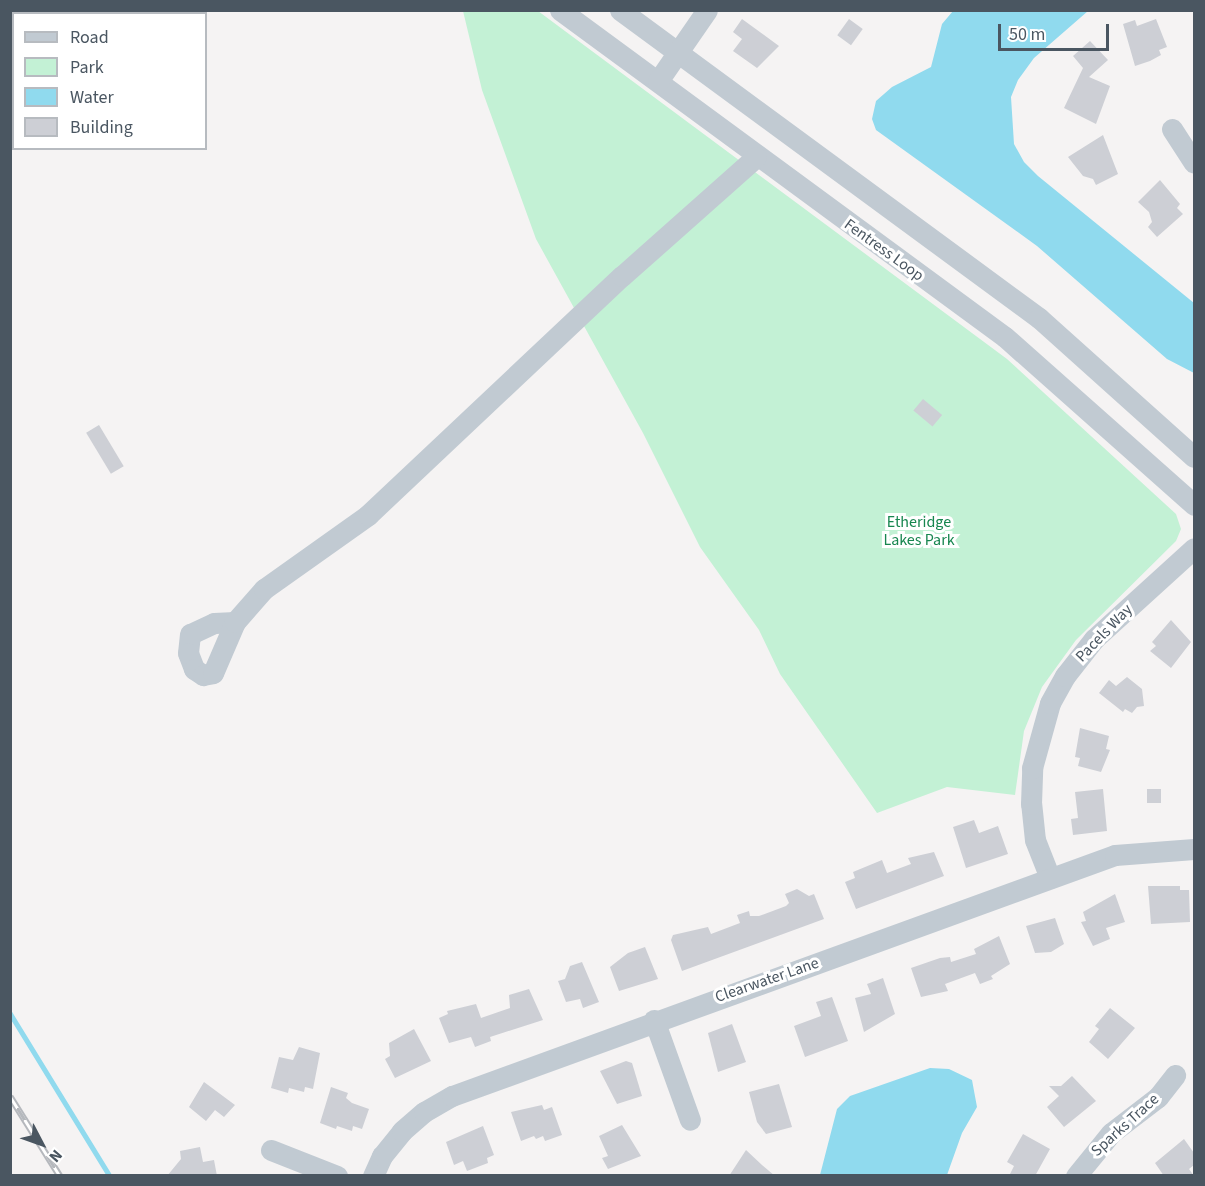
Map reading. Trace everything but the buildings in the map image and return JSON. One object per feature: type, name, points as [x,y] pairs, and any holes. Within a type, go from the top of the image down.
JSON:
[{"type":"street","name":"Fentress Loop","points":[[560,10],[658,81],[756,157],[1005,337],[1194,505]]},
{"type":"street","points":[[620,10],[1039,318],[1194,457]]},
{"type":"street","points":[[658,81],[707,10]]},
{"type":"street","points":[[1172,129],[1194,163]]},
{"type":"street","points":[[235,622],[264,589],[368,515],[434,457],[622,276],[756,157]]},
{"type":"street","name":"Pacels Way","points":[[1050,878],[1035,840],[1031,804],[1032,768],[1050,703],[1065,676],[1094,639],[1194,548]]},
{"type":"street","name":"Clearwater Lane","points":[[373,1176],[382,1156],[424,1112],[452,1096],[654,1020],[1115,855],[1194,849]]},
{"type":"street","points":[[654,1020],[690,1119]]},
{"type":"street","name":"Sparks Trace","points":[[1076,1176],[1111,1133],[1158,1097],[1175,1075]]},
{"type":"street","points":[[272,1150],[337,1176]]},
{"type":"green space","name":"Etheridge Lakes Park","points":[[463,11],[538,11],[1007,359],[1176,514],[1181,529],[1176,541],[1076,640],[1042,687],[1024,731],[1015,795],[947,787],[877,813],[780,674],[759,630],[700,547],[643,433],[536,239],[482,90]]},
{"type":"water","points":[[953,11],[1088,11],[1034,58],[1018,80],[1011,97],[1014,144],[1024,162],[1038,176],[1194,303],[1194,373],[1167,359],[1037,246],[876,130],[872,119],[876,101],[892,87],[931,67],[942,24]]},
{"type":"water","points":[[930,1068],[949,1069],[972,1080],[977,1107],[962,1133],[947,1175],[820,1175],[837,1109],[850,1096]]},
{"type":"waterway","points":[[10,1013],[110,1176]]},
{"type":"railway","points":[[10,1096],[60,1176]]}]
